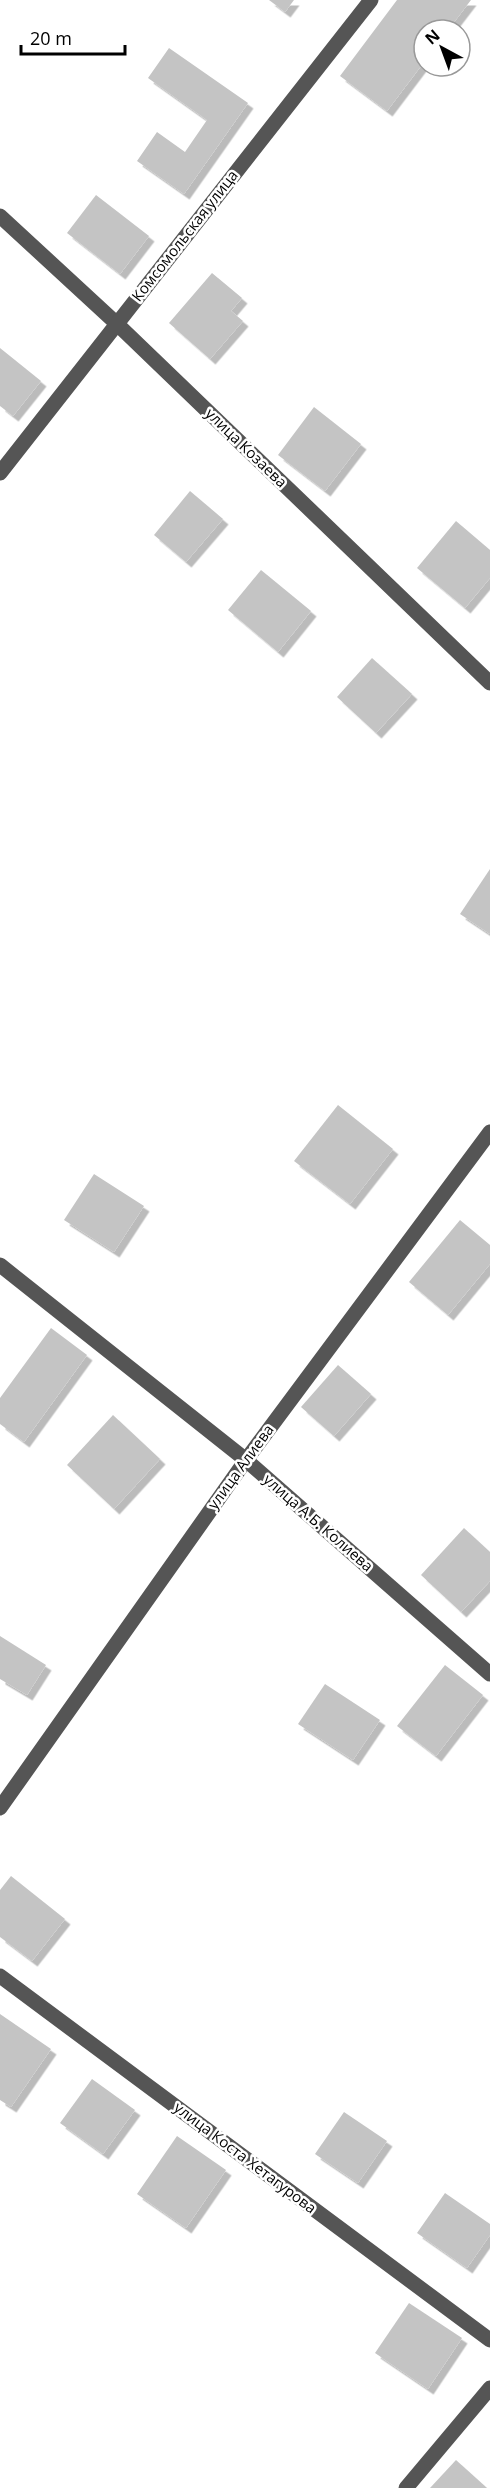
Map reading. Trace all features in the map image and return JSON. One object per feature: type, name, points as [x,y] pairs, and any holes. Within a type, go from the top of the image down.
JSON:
[{"type":"street","name":"Комсомольская улица","points":[[0,473],[370,0]]},
{"type":"street","name":"улица Козаева","points":[[0,216],[116,323],[490,683]]},
{"type":"street","name":"улица Алиева","points":[[0,1808],[246,1460],[490,1132]]},
{"type":"street","name":"улица А.Б. Колиева","points":[[0,1265],[246,1460],[490,1674]]},
{"type":"street","name":"улица Коста Хетагурова","points":[[0,1976],[490,2340]]},
{"type":"street","points":[[406,2488],[490,2388]]},
{"type":"building","points":[[269,0],[294,0],[285,12]]},
{"type":"building","points":[[397,0],[471,0],[457,18],[412,18],[412,78],[387,111],[340,76]]},
{"type":"building","points":[[169,48],[248,103],[184,194],[137,161],[157,132],[185,152],[207,120],[148,78]]},
{"type":"building","points":[[96,195],[149,236],[120,274],[67,233]]},
{"type":"building","points":[[212,273],[242,298],[231,311],[243,321],[210,359],[169,323]]},
{"type":"building","points":[[0,348],[41,381],[13,416],[0,406]]},
{"type":"building","points":[[314,407],[361,444],[325,491],[278,455]]},
{"type":"building","points":[[190,491],[223,519],[186,562],[154,535]]},
{"type":"building","points":[[456,521],[490,550],[490,578],[465,608],[417,568]]},
{"type":"building","points":[[261,570],[311,611],[278,652],[228,610]]},
{"type":"building","points":[[372,658],[412,694],[376,733],[337,697]]},
{"type":"building","points":[[490,869],[490,934],[460,914]]},
{"type":"building","points":[[338,1105],[393,1149],[350,1204],[294,1161]]},
{"type":"building","points":[[94,1174],[144,1206],[114,1252],[64,1220]]},
{"type":"building","points":[[460,1220],[490,1245],[490,1264],[448,1315],[409,1282]]},
{"type":"building","points":[[51,1328],[87,1355],[24,1442],[0,1424],[0,1398]]},
{"type":"building","points":[[338,1365],[371,1394],[334,1436],[301,1407]]},
{"type":"building","points":[[113,1415],[160,1459],[114,1509],[67,1465]]},
{"type":"building","points":[[464,1528],[490,1552],[490,1581],[461,1612],[421,1575]]},
{"type":"building","points":[[0,1636],[46,1665],[27,1695],[0,1679]]},
{"type":"building","points":[[445,1665],[483,1695],[436,1756],[397,1726]]},
{"type":"building","points":[[325,1684],[380,1720],[353,1760],[298,1724]]},
{"type":"building","points":[[11,1876],[65,1919],[32,1961],[0,1937],[0,1890]]},
{"type":"building","points":[[0,2014],[51,2049],[11,2107],[0,2100]]},
{"type":"building","points":[[92,2079],[135,2110],[103,2154],[60,2123]]},
{"type":"building","points":[[344,2112],[387,2141],[358,2183],[315,2154]]},
{"type":"building","points":[[177,2136],[226,2170],[186,2228],[137,2194]]},
{"type":"building","points":[[445,2193],[490,2224],[490,2235],[467,2268],[417,2233]]},
{"type":"building","points":[[409,2303],[462,2338],[428,2389],[375,2353]]},
{"type":"building","points":[[456,2460],[487,2488],[430,2488]]}]
